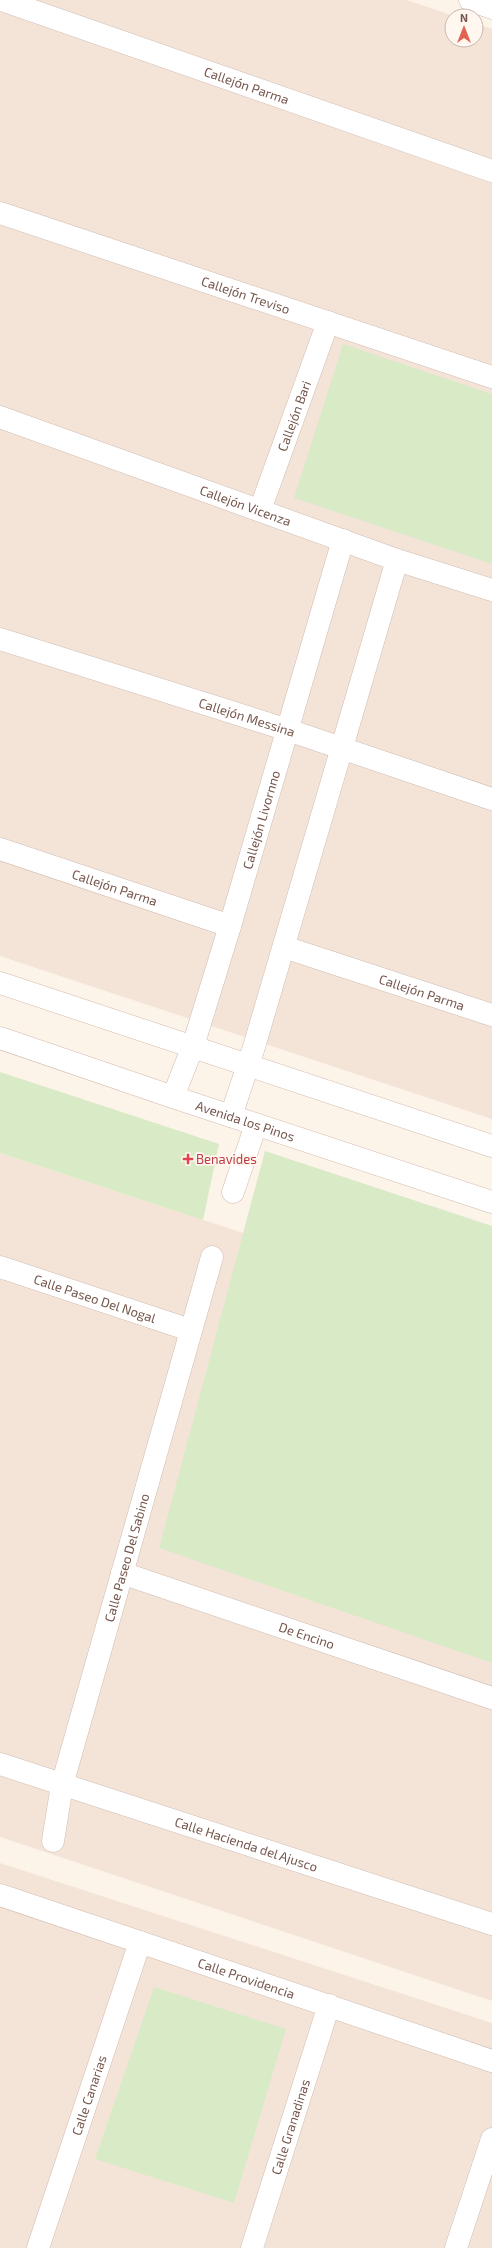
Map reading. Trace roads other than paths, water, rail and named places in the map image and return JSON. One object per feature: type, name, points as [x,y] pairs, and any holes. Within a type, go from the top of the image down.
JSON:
[{"type":"street","name":"Callejón Parma","points":[[2,0],[492,171]]},
{"type":"street","points":[[470,0],[492,8]]},
{"type":"street","name":"Callejón Treviso","points":[[0,213],[492,377]]},
{"type":"street","name":"Callejón Bari","points":[[260,510],[328,322]]},
{"type":"street","name":"Callejón Vicenza","points":[[0,417],[397,560],[492,590]]},
{"type":"street","name":"Callejón Livornno","points":[[173,1097],[193,1046],[230,926],[343,540]]},
{"type":"street","points":[[231,1116],[249,1065],[397,560]]},
{"type":"street","name":"Callejón Messina","points":[[0,639],[288,730],[492,799]]},
{"type":"street","name":"Callejón Parma","points":[[0,849],[230,926]]},
{"type":"street","name":"Callejón Parma","points":[[284,947],[492,1015]]},
{"type":"street","points":[[0,983],[492,1146]]},
{"type":"street","name":"Avenida los Pinos","points":[[0,1038],[256,1125],[492,1202]]},
{"type":"street","points":[[233,1192],[256,1125]]},
{"type":"street","name":"Calle Paseo Del Sabino","points":[[53,1841],[62,1785],[190,1330],[212,1257]]},
{"type":"street","name":"Calle Paseo Del Nogal","points":[[0,1268],[190,1330]]},
{"type":"street","name":"De Encino","points":[[122,1572],[492,1698]]},
{"type":"street","name":"Calle Hacienda del Ajusco","points":[[0,1764],[492,1924]]},
{"type":"street","name":"Calle Providencia","points":[[0,1895],[492,2060]]},
{"type":"street","name":"Calle Canarias","points":[[38,2248],[140,1942]]},
{"type":"street","name":"Calle Granadinas","points":[[252,2248],[329,2005]]},
{"type":"street","points":[[456,2248],[492,2139]]},
{"type":"place","name":"Benavides","points":[[188,1159]]}]
